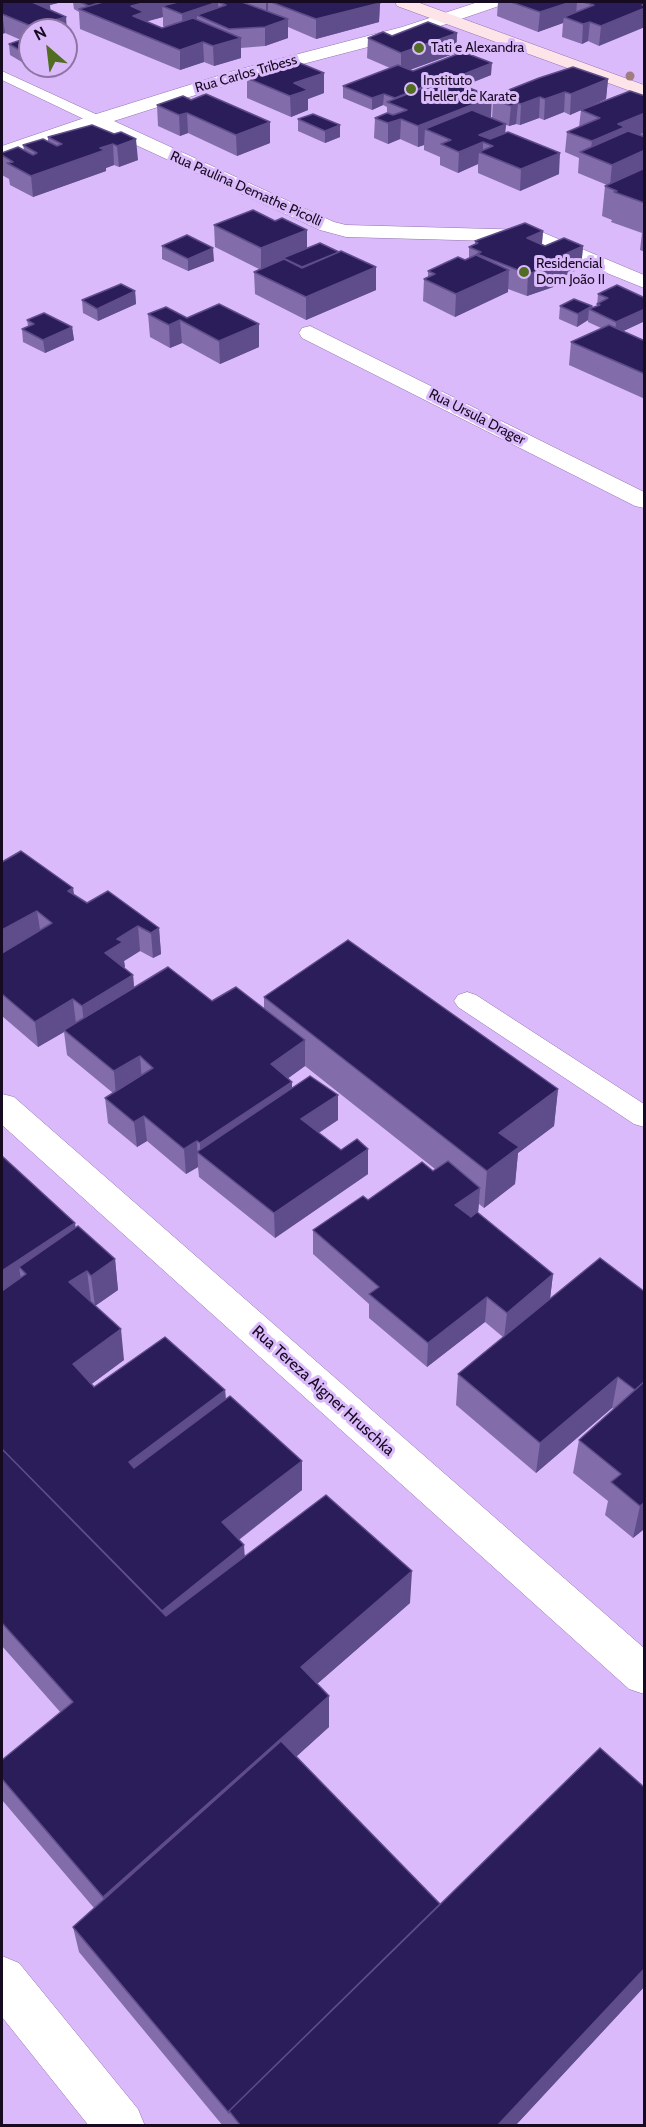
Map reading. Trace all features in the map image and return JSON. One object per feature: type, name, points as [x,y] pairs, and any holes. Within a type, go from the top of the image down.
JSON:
[{"type":"main road","points":[[403,2],[645,91]]},
{"type":"street","name":"Rua Carlos Tribess","points":[[2,152],[243,74],[448,18],[493,2]]},
{"type":"street","name":"Rua Paulina Demathe Picolli","points":[[97,120],[327,226],[346,231],[417,235],[530,236],[544,239],[645,282]]},
{"type":"street","name":"Rua Ursula Drager","points":[[310,333],[645,501]]},
{"type":"street","name":"Rua Tereza Aigner Hruschka","points":[[2,1106],[645,1675]]},
{"type":"street","points":[[2,1980],[121,2126]]},
{"type":"lane","points":[[2,75],[97,120]]},
{"type":"lane","points":[[467,1001],[645,1117]]},
{"type":"building","points":[[2,2],[32,2],[66,17],[18,18],[18,21],[2,14]]},
{"type":"building","points":[[80,2],[102,2],[89,6]]},
{"type":"building","points":[[103,2],[147,2],[131,6],[144,12],[133,16],[162,28],[193,18],[241,38],[213,46],[203,42],[180,50],[79,9]]},
{"type":"building","points":[[178,2],[218,2],[182,14],[162,6]]},
{"type":"building","points":[[218,2],[242,2],[288,19],[265,27],[229,29],[197,15],[226,5]]},
{"type":"building","points":[[271,2],[376,2],[380,3],[316,19]]},
{"type":"building","points":[[511,2],[571,2],[540,12]]},
{"type":"building","points":[[583,2],[645,2],[642,5],[645,8],[601,26],[590,22],[583,24],[564,17],[594,5]]},
{"type":"building","points":[[428,22],[457,33],[401,53],[368,38],[383,32],[392,36]]},
{"type":"building","points":[[18,41],[18,49],[9,44]]},
{"type":"building","points":[[463,52],[492,63],[449,80],[442,77],[395,98],[384,94],[372,98],[343,86],[398,65],[413,71]]},
{"type":"building","points":[[295,61],[324,73],[294,83],[308,90],[290,96],[247,78]]},
{"type":"building","points":[[573,67],[608,79],[571,94],[565,92],[545,99],[540,97],[511,106],[493,99],[500,96],[496,95]]},
{"type":"building","points":[[442,77],[492,97],[418,126],[401,119],[388,123],[375,118],[387,113],[393,115],[407,110],[387,102],[433,84],[429,82]]},
{"type":"building","points":[[630,91],[645,96],[645,113],[618,124],[625,127],[592,141],[567,132],[600,118],[581,110]]},
{"type":"building","points":[[206,94],[270,122],[236,135],[187,113],[179,115],[157,105],[183,96],[191,100]]},
{"type":"building","points":[[472,110],[506,124],[479,135],[490,139],[508,132],[560,153],[521,169],[479,152],[493,146],[483,142],[459,152],[441,144],[451,140],[425,129]]},
{"type":"building","points":[[313,114],[340,125],[325,131],[298,119]]},
{"type":"building","points":[[92,125],[114,134],[121,132],[136,139],[117,146],[113,144],[100,148],[105,150],[31,176],[7,163],[13,162],[2,155],[18,147],[33,155],[37,153],[23,145],[43,139],[57,146],[62,144],[48,137]]},
{"type":"building","points":[[628,131],[645,137],[645,150],[612,165],[580,152]]},
{"type":"building","points":[[645,168],[645,203],[614,192],[617,191],[605,186]]},
{"type":"building","points":[[253,210],[275,221],[282,218],[307,230],[261,248],[214,225]]},
{"type":"building","points":[[525,223],[543,231],[527,238],[545,246],[564,238],[583,246],[563,255],[567,257],[557,262],[561,263],[528,274],[477,254],[481,252],[469,247],[478,243],[475,241]]},
{"type":"building","points":[[187,235],[213,248],[188,259],[162,246]]},
{"type":"building","points":[[320,243],[339,252],[302,267],[283,258]]},
{"type":"building","points":[[341,251],[376,267],[306,297],[254,272],[284,259],[302,268]]},
{"type":"building","points":[[476,255],[509,270],[456,294],[424,279],[435,274],[428,271],[458,257],[465,260]]},
{"type":"building","points":[[121,284],[135,291],[97,309],[82,300]]},
{"type":"building","points":[[617,285],[645,298],[645,309],[616,322],[589,309],[600,305],[597,304],[608,298],[598,294]]},
{"type":"building","points":[[574,299],[592,306],[578,314],[560,306]]},
{"type":"building","points":[[219,304],[259,324],[219,341],[180,320],[169,325],[148,314],[166,307],[187,318]]},
{"type":"building","points":[[44,313],[72,327],[43,340],[22,329],[34,324],[27,320]]},
{"type":"building","points":[[609,325],[645,341],[645,374],[571,342]]},
{"type":"building","points":[[21,851],[73,888],[68,891],[87,903],[108,891],[159,928],[151,933],[138,926],[117,939],[123,942],[105,953],[133,975],[82,1006],[73,999],[35,1022],[2,994],[2,953],[52,923],[37,911],[2,930],[2,862]]},
{"type":"building","points":[[348,940],[558,1089],[499,1133],[519,1147],[487,1171],[264,997]]},
{"type":"building","points":[[168,967],[212,1001],[236,987],[305,1040],[271,1064],[292,1082],[200,1143],[197,1141],[184,1149],[144,1116],[134,1122],[105,1098],[153,1068],[140,1056],[114,1071],[64,1030]]},
{"type":"building","points":[[310,1076],[338,1095],[301,1119],[341,1150],[357,1139],[368,1149],[274,1213],[197,1152]]},
{"type":"building","points":[[2,1156],[75,1223],[2,1271]]},
{"type":"building","points":[[448,1161],[480,1188],[455,1205],[471,1217],[477,1212],[553,1274],[507,1313],[487,1297],[428,1343],[369,1294],[379,1287],[313,1230],[363,1196],[368,1200],[422,1162],[433,1171]]},
{"type":"building","points":[[78,1226],[115,1259],[91,1276],[87,1271],[69,1282],[121,1329],[73,1364],[94,1387],[165,1337],[225,1390],[129,1462],[134,1468],[230,1396],[302,1461],[222,1522],[244,1545],[162,1611],[2,1449],[2,1291],[26,1274],[19,1267]]},
{"type":"building","points":[[600,1258],[645,1292],[645,1381],[635,1390],[618,1377],[540,1443],[458,1374]]},
{"type":"building","points":[[645,1381],[645,1502],[640,1506],[611,1482],[621,1474],[579,1440]]},
{"type":"building","points":[[2,1449],[166,1616],[326,1495],[412,1571],[301,1667],[329,1696],[103,1897],[2,1779],[2,1760],[73,1702],[2,1623]]},
{"type":"building","points":[[281,1741],[440,1904],[229,2113],[73,1927]]},
{"type":"building","points":[[600,1748],[645,1788],[645,1968],[497,2126],[241,2126],[229,2111]]},
{"type":"place","name":"Tati e Alexandra","points":[[419,48]]},
{"type":"place","name":"Instituto Heller de Karate","points":[[411,89]]},
{"type":"place","name":"Residencial Dom João II","points":[[524,272]]}]
